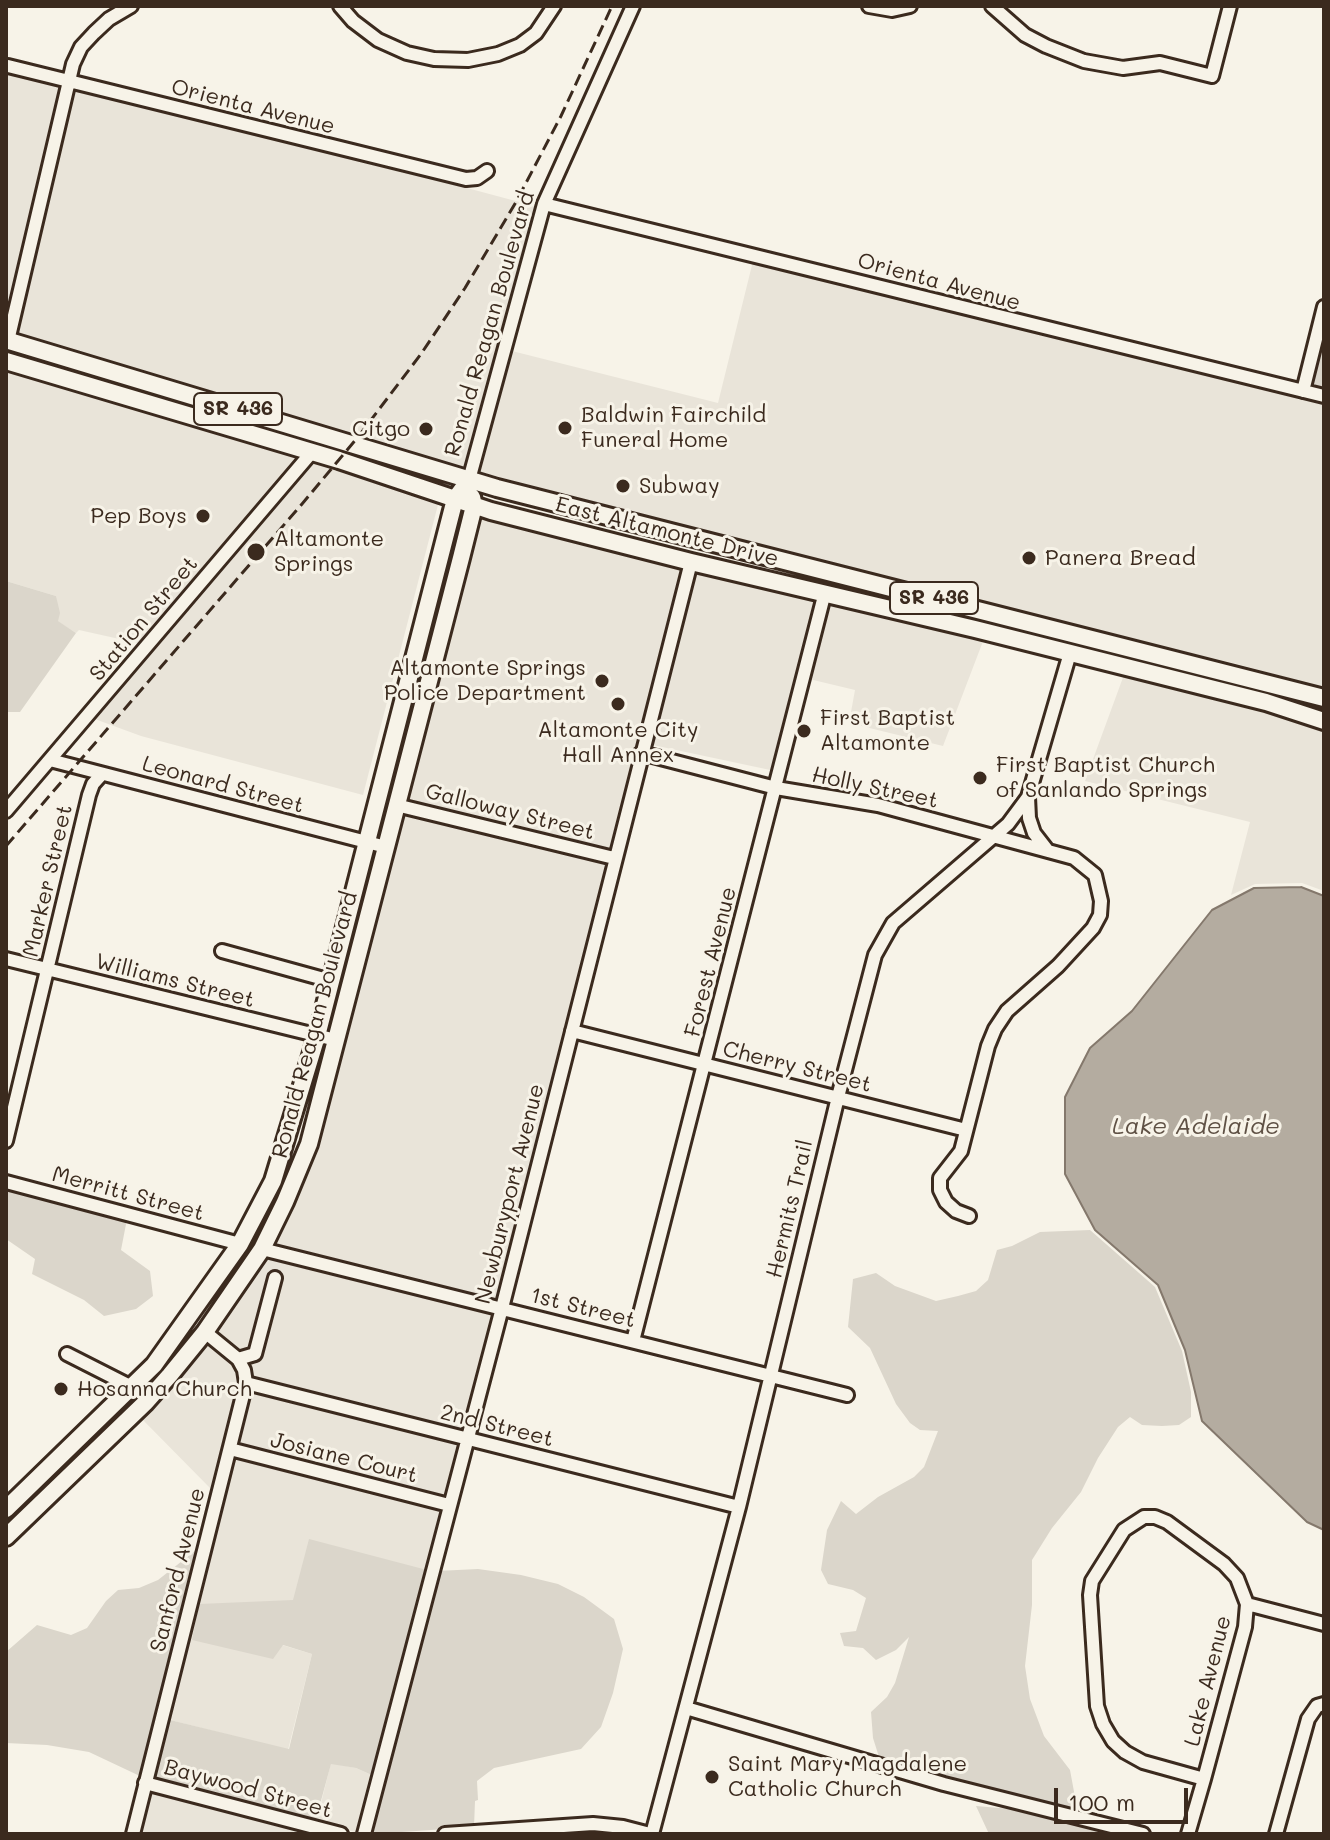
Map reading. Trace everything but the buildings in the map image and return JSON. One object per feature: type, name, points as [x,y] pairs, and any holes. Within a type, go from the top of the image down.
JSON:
[{"type":"main road","name":"East Altamonte Drive","points":[[7,341],[469,480],[1324,698]]},
{"type":"main road","points":[[6,360],[28,358],[79,372],[89,372],[95,368]]},
{"type":"main road","name":"East Altamonte Drive","points":[[6,360],[312,452],[474,506],[691,562],[1048,647],[1324,721]]},
{"type":"main road","points":[[159,406],[191,395]]},
{"type":"main road","points":[[203,419],[233,407]]},
{"type":"main road","name":"Ronald Reagan Boulevard","points":[[6,1509],[154,1365],[240,1244],[273,1181],[317,1036],[455,499],[469,480]]},
{"type":"main road","name":"Ronald Reagan Boulevard","points":[[6,1537],[146,1402],[205,1332],[262,1249],[285,1202],[309,1144],[474,506],[469,480]]},
{"type":"main road","points":[[691,562],[698,552],[718,544]]},
{"type":"main road","points":[[870,603],[887,599],[900,590]]},
{"type":"main road","points":[[1048,647],[1062,644],[1077,634]]},
{"type":"main road","points":[[1070,653],[1082,644],[1097,639]]},
{"type":"main road","points":[[1208,688],[1223,683],[1230,673]]},
{"type":"main road","points":[[240,1244],[262,1249]]},
{"type":"street","points":[[7,341],[68,82],[81,47],[109,19],[131,6]]},
{"type":"street","points":[[340,6],[353,21],[378,40],[407,53],[434,59],[468,60],[498,54],[520,45],[536,33],[554,6]]},
{"type":"street","name":"Ronald Reagan Boulevard","points":[[469,480],[544,204],[633,6]]},
{"type":"street","points":[[869,6],[892,10],[910,6]]},
{"type":"street","points":[[992,6],[1025,35],[1084,61],[1123,68],[1160,63],[1212,76],[1230,6]]},
{"type":"street","name":"Orienta Avenue","points":[[8,66],[466,179],[477,178],[487,171]]},
{"type":"street","name":"Orienta Avenue","points":[[544,204],[1324,396]]},
{"type":"street","points":[[1303,391],[1324,307]]},
{"type":"street","name":"Station Street","points":[[6,811],[312,452]]},
{"type":"street","name":"Newburyport Avenue","points":[[364,1834],[502,1308],[691,562]]},
{"type":"street","name":"Forest Avenue","points":[[633,1341],[825,592]]},
{"type":"street","name":"Hermits Trail","points":[[651,1834],[739,1507],[875,955],[893,923],[1008,824],[1028,797],[1070,653]]},
{"type":"street","name":"Holly Street","points":[[641,753],[776,788],[878,805],[1074,858],[1095,875],[1101,901],[1100,915],[1084,938],[1058,966],[1007,1011],[995,1029],[966,1130]]},
{"type":"street","name":"Leonard Street","points":[[50,760],[386,847]]},
{"type":"street","name":"Marker Street","points":[[6,1141],[89,795],[102,774]]},
{"type":"street","points":[[1028,797],[1029,818],[1034,833],[1048,851]]},
{"type":"street","name":"Galloway Street","points":[[396,805],[614,858]]},
{"type":"street","points":[[222,951],[331,981]]},
{"type":"street","name":"Williams Street","points":[[6,959],[336,1040]]},
{"type":"street","name":"Cherry Street","points":[[572,1031],[966,1130]]},
{"type":"street","points":[[966,1130],[956,1161],[944,1170],[940,1178],[940,1190],[946,1202],[956,1211],[969,1216]]},
{"type":"street","name":"Merritt Street","points":[[6,1182],[240,1244]]},
{"type":"street","name":"1st Street","points":[[262,1249],[847,1395]]},
{"type":"street","points":[[238,1359],[255,1354],[275,1278]]},
{"type":"street","points":[[205,1332],[238,1359],[246,1383]]},
{"type":"street","points":[[67,1354],[132,1387]]},
{"type":"street","name":"2nd Street","points":[[246,1383],[739,1507]]},
{"type":"street","name":"Sanford Avenue","points":[[133,1834],[246,1383]]},
{"type":"street","name":"Josiane Court","points":[[230,1449],[449,1505]]},
{"type":"street","name":"Lake Avenue","points":[[1188,1834],[1204,1779],[1245,1627],[1247,1604],[1237,1578],[1224,1564],[1167,1522],[1144,1517],[1124,1530],[1092,1581],[1090,1595],[1097,1706],[1113,1741],[1143,1762],[1204,1779]]},
{"type":"street","points":[[1247,1604],[1324,1624]]},
{"type":"street","points":[[1276,1834],[1308,1719],[1321,1705]]},
{"type":"street","points":[[686,1708],[944,1784],[1143,1834]]},
{"type":"street","name":"Baywood Street","points":[[145,1783],[341,1834]]},
{"type":"street","points":[[445,1834],[593,1824],[651,1834]]},
{"type":"shaded area","points":[[6,71],[62,85],[6,327]]},
{"type":"shaded area","points":[[71,88],[340,154],[538,207],[467,468],[13,337]]},
{"type":"shaded area","points":[[753,261],[1324,402],[1324,690],[1237,664],[1058,622],[476,471],[508,350],[718,403]]},
{"type":"shaded area","points":[[1324,326],[1324,391],[1309,387]]},
{"type":"shaded area","points":[[6,371],[301,457],[142,644],[79,630],[76,633],[57,621],[56,596],[6,581]]},
{"type":"shaded area","points":[[311,460],[440,497],[363,795],[141,736],[92,718]]},
{"type":"shaded area","points":[[477,508],[686,560],[611,852],[405,802]]},
{"type":"shaded area","points":[[695,562],[822,594],[775,771],[648,744]]},
{"type":"shaded area","points":[[6,581],[56,596],[60,613],[58,621],[76,633],[20,712],[6,712]]},
{"type":"shaded area","points":[[831,597],[985,636],[943,746],[849,723],[855,690],[809,679]]},
{"type":"shaded area","points":[[1125,672],[1297,719],[1324,730],[1324,891],[1302,883],[1255,884],[1231,895],[1250,822],[1085,781]]},
{"type":"shaded area","points":[[402,812],[608,862],[499,1302],[273,1246],[301,1183],[382,900]]},
{"type":"shaded area","points":[[6,1188],[127,1219],[121,1250],[150,1271],[153,1296],[136,1309],[104,1316],[84,1300],[32,1274],[35,1259],[6,1239]]},
{"type":"shaded area","points":[[1090,1230],[1155,1287],[1182,1351],[1191,1392],[1191,1417],[1179,1425],[1162,1426],[1142,1425],[1130,1417],[1118,1427],[1081,1492],[1052,1528],[1032,1560],[1032,1605],[1025,1666],[1030,1699],[1044,1736],[1070,1770],[1074,1811],[926,1774],[912,1766],[879,1757],[873,1738],[871,1712],[887,1697],[895,1683],[909,1637],[896,1650],[876,1660],[863,1648],[844,1646],[840,1633],[856,1631],[866,1598],[853,1590],[828,1584],[821,1570],[827,1530],[841,1501],[856,1514],[878,1497],[914,1477],[924,1467],[938,1431],[920,1430],[910,1423],[896,1404],[870,1348],[848,1327],[853,1279],[876,1273],[895,1286],[936,1301],[976,1291],[988,1280],[997,1250],[1040,1232]]},
{"type":"shaded area","points":[[268,1255],[497,1312],[463,1433],[250,1379],[246,1362],[260,1355],[280,1274],[271,1272],[252,1350],[239,1352],[215,1333]]},
{"type":"shaded area","points":[[208,1340],[234,1362],[242,1383],[157,1717],[210,1488],[141,1418]]},
{"type":"shaded area","points":[[249,1389],[460,1443],[446,1499],[235,1445]]},
{"type":"shaded area","points":[[233,1455],[443,1509],[427,1570],[282,1645],[312,1654],[288,1750],[166,1719]]},
{"type":"shaded area","points":[[309,1539],[427,1570],[374,1776],[356,1768],[331,1764],[316,1819],[151,1779],[166,1719],[289,1749],[312,1654],[283,1645],[273,1659],[192,1640],[199,1604],[293,1600]]},
{"type":"shaded area","points":[[196,1550],[142,1777],[89,1752],[47,1745],[6,1743],[6,1652],[37,1625],[71,1635],[87,1628],[118,1590],[139,1588],[158,1580]]},
{"type":"shaded area","points":[[478,1569],[558,1584],[584,1597],[614,1619],[623,1649],[601,1727],[581,1749],[494,1768],[477,1781],[474,1827],[373,1834],[382,1796],[381,1786],[437,1571]]},
{"type":"shaded area","points":[[331,1763],[356,1768],[374,1776],[359,1833],[154,1780],[321,1803]]},
{"type":"shaded area","points":[[149,1789],[321,1834],[137,1834]]},
{"type":"shaded area","points":[[976,1806],[1013,1807],[1122,1834],[989,1834]]},
{"type":"water","name":"Lake Adelaide","points":[[1301,887],[1324,896],[1324,1530],[1307,1522],[1202,1421],[1185,1350],[1158,1285],[1095,1230],[1065,1174],[1065,1097],[1090,1048],[1132,1011],[1212,910],[1254,888]]},
{"type":"railway","points":[[6,846],[302,504],[421,354],[516,202],[561,116],[612,6]]},
{"type":"place","name":"Baldwin Fairchild Funeral Home","points":[[565,428]]},
{"type":"place","name":"Citgo","points":[[426,429]]},
{"type":"place","name":"Subway","points":[[623,486]]},
{"type":"place","name":"Pep Boys","points":[[203,516]]},
{"type":"place","name":"Altamonte Springs","points":[[256,552]]},
{"type":"place","name":"Panera Bread","points":[[1029,558]]},
{"type":"place","name":"Altamonte Springs Police Department","points":[[602,681]]},
{"type":"place","name":"Altamonte City Hall Annex","points":[[618,704]]},
{"type":"place","name":"First Baptist Altamonte","points":[[804,731]]},
{"type":"place","name":"First Baptist Church of Sanlando Springs","points":[[980,778]]},
{"type":"place","name":"Hosanna Church","points":[[61,1389]]},
{"type":"place","name":"Saint Mary Magdalene Catholic Church","points":[[712,1777]]}]
